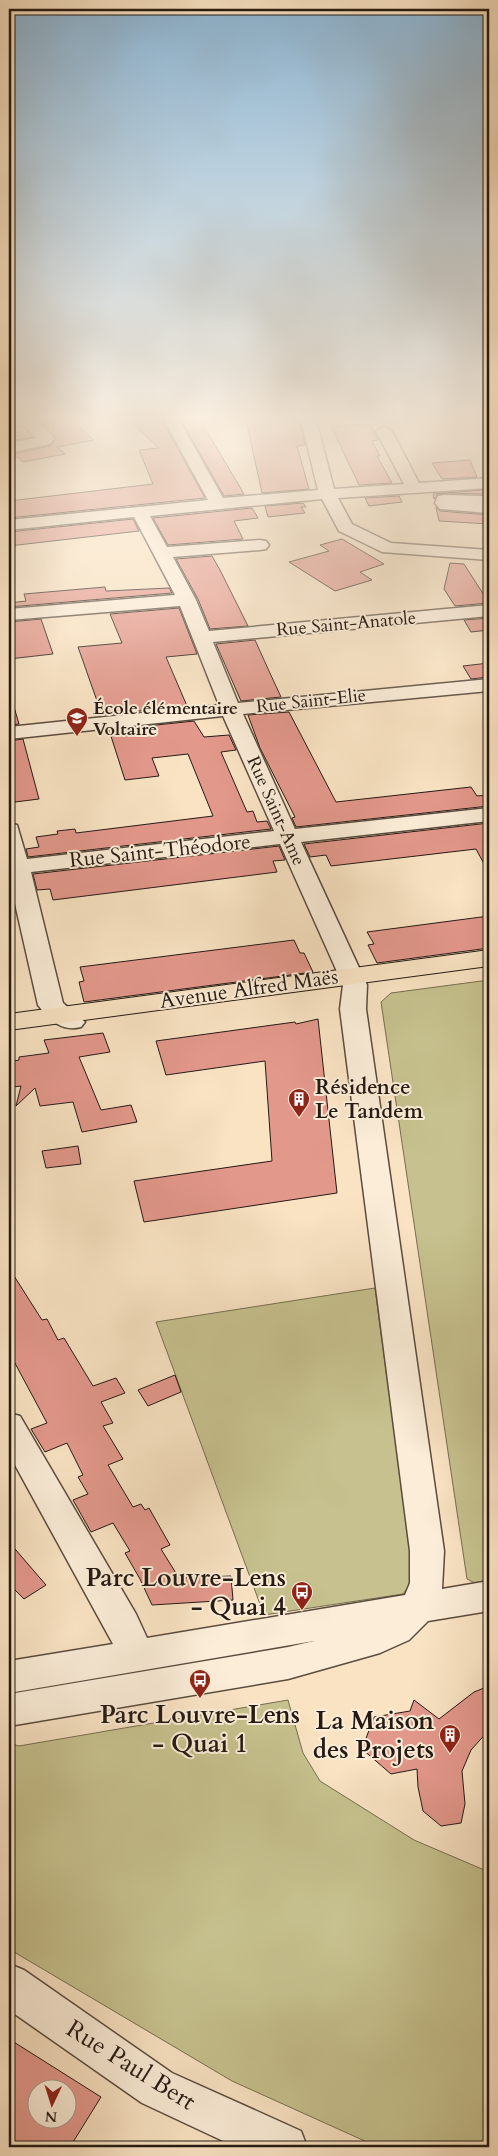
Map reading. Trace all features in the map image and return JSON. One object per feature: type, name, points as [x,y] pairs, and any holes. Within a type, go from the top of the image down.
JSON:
[{"type":"main road","name":"Avenue Alfred Maës","points":[[9,1022],[214,1004],[250,996],[489,958]]},
{"type":"main road","name":"Avenue Alfred Maës","points":[[353,980],[489,969]]},
{"type":"main road","name":"Avenue Alfred Maës","points":[[9,1030],[65,1018]]},
{"type":"street","points":[[9,526],[56,521]]},
{"type":"street","name":"Rue Saint-Ame","points":[[144,521],[187,600],[230,709],[353,980]]},
{"type":"street","points":[[342,521],[345,527],[372,542],[388,548],[489,556]]},
{"type":"street","points":[[162,553],[260,545]]},
{"type":"street","points":[[9,615],[187,600]]},
{"type":"street","name":"Rue Saint-Anatole","points":[[203,637],[489,610]]},
{"type":"street","name":"Rue Saint-Elie","points":[[9,733],[194,712],[298,704],[489,685]]},
{"type":"street","name":"Rue Saint-Théodore","points":[[13,868],[489,814]]},
{"type":"street","points":[[9,830],[13,868],[50,1005],[65,1018]]},
{"type":"street","points":[[9,1710],[172,1684],[322,1656],[367,1642],[396,1629],[419,1607],[427,1583],[427,1551],[353,1009],[353,980],[489,963]]},
{"type":"street","points":[[9,1424],[123,1625],[136,1655]]},
{"type":"street","points":[[9,1676],[489,1596]]},
{"type":"street","name":"Rue Paul Bert","points":[[9,1985],[157,2088],[285,2147]]},
{"type":"shaded area","points":[[489,980],[489,1583],[479,1585],[467,1579],[381,1002],[391,993]]},
{"type":"shaded area","points":[[375,1288],[414,1579],[403,1594],[264,1615],[156,1322]]},
{"type":"shaded area","points":[[288,1700],[303,1753],[320,1781],[414,1840],[489,1872],[489,2147],[378,2147],[232,2081],[9,1949],[9,1743],[19,1746]]},
{"type":"building","points":[[118,521],[134,521],[139,531],[9,546],[9,532]]},
{"type":"building","points":[[154,521],[237,521],[234,521],[243,539],[168,545]]},
{"type":"building","points":[[439,521],[489,521],[489,524]]},
{"type":"building","points":[[342,539],[384,564],[360,572],[372,580],[335,591],[289,562],[329,551],[320,545]]},
{"type":"building","points":[[212,556],[248,626],[210,629],[198,599],[176,559]]},
{"type":"building","points":[[450,563],[464,564],[489,603],[455,606],[444,589]]},
{"type":"building","points":[[105,587],[106,591],[169,588],[172,593],[9,607],[9,603],[26,601],[24,594]]},
{"type":"building","points":[[179,608],[197,654],[166,657],[187,706],[102,715],[78,647],[122,643],[110,614]]},
{"type":"building","points":[[489,618],[489,630],[471,632],[464,620]]},
{"type":"building","points":[[41,619],[53,654],[9,659],[9,622]]},
{"type":"building","points":[[255,640],[281,697],[241,701],[216,644]]},
{"type":"building","points":[[489,663],[489,677],[471,679],[463,666]]},
{"type":"building","points":[[14,707],[19,724],[9,725],[9,708]]},
{"type":"building","points":[[289,712],[336,802],[471,787],[477,796],[489,795],[489,806],[296,827],[292,818],[295,817],[260,748],[248,715]]},
{"type":"building","points":[[194,721],[204,737],[229,735],[236,750],[221,752],[247,812],[253,811],[257,822],[267,821],[271,829],[28,857],[26,849],[39,847],[36,837],[58,834],[57,831],[75,829],[76,833],[213,816],[188,754],[152,758],[159,776],[125,780],[109,730]]},
{"type":"building","points":[[23,739],[39,799],[15,802],[9,776],[9,741]]},
{"type":"building","points":[[489,823],[489,873],[476,849],[331,866],[326,855],[310,857],[304,844]]},
{"type":"building","points":[[279,846],[285,860],[273,861],[277,872],[53,900],[50,889],[37,890],[33,874]]},
{"type":"building","points":[[489,916],[489,948],[377,963],[368,945],[374,944],[367,932]]},
{"type":"building","points":[[294,940],[300,953],[304,953],[313,972],[84,1002],[79,982],[84,981],[80,967]]},
{"type":"building","name":"Résidence Le Tandem","points":[[318,1019],[337,1193],[144,1222],[134,1181],[272,1161],[265,1061],[166,1075],[156,1041],[295,1022],[296,1024]]},
{"type":"building","points":[[103,1033],[110,1052],[79,1057],[101,1110],[131,1105],[137,1122],[82,1132],[73,1102],[40,1106],[35,1088],[16,1106],[21,1086],[13,1087],[9,1062],[19,1060],[19,1057],[49,1053],[44,1040]]},
{"type":"building","points":[[78,1146],[81,1164],[46,1168],[42,1151]]},
{"type":"building","points":[[9,1268],[42,1320],[47,1319],[58,1340],[64,1338],[93,1386],[116,1378],[125,1393],[101,1402],[113,1423],[103,1426],[123,1459],[108,1465],[133,1507],[141,1504],[145,1510],[149,1508],[170,1545],[161,1549],[179,1578],[231,1576],[233,1600],[152,1605],[125,1553],[130,1551],[113,1523],[91,1532],[73,1500],[88,1494],[78,1477],[83,1475],[67,1443],[45,1452],[31,1429],[47,1423],[9,1352]]},
{"type":"building","points":[[175,1375],[181,1392],[148,1406],[138,1390]]},
{"type":"building","points":[[9,1542],[46,1585],[24,1599],[9,1584]]},
{"type":"building","name":"La Maison des Projets","points":[[489,1686],[489,1730],[471,1750],[462,1771],[465,1804],[461,1823],[441,1826],[423,1811],[418,1787],[417,1769],[391,1774],[362,1749],[374,1717],[410,1711],[414,1700],[439,1719],[474,1692]]},
{"type":"building","points":[[9,2039],[71,2078],[28,2078],[28,2128],[78,2128],[78,2082],[101,2097],[70,2147],[9,2147]]},
{"type":"place","name":"École élémentaire Voltaire","points":[[77,737]]},
{"type":"place","name":"Résidence Le Tandem","points":[[299,1118]]},
{"type":"place","name":"Parc Louvre-Lens - Quai 4","points":[[302,1611]]},
{"type":"place","name":"Parc Louvre-Lens - Quai 1","points":[[200,1699]]},
{"type":"place","name":"La Maison des Projets","points":[[450,1754]]}]
